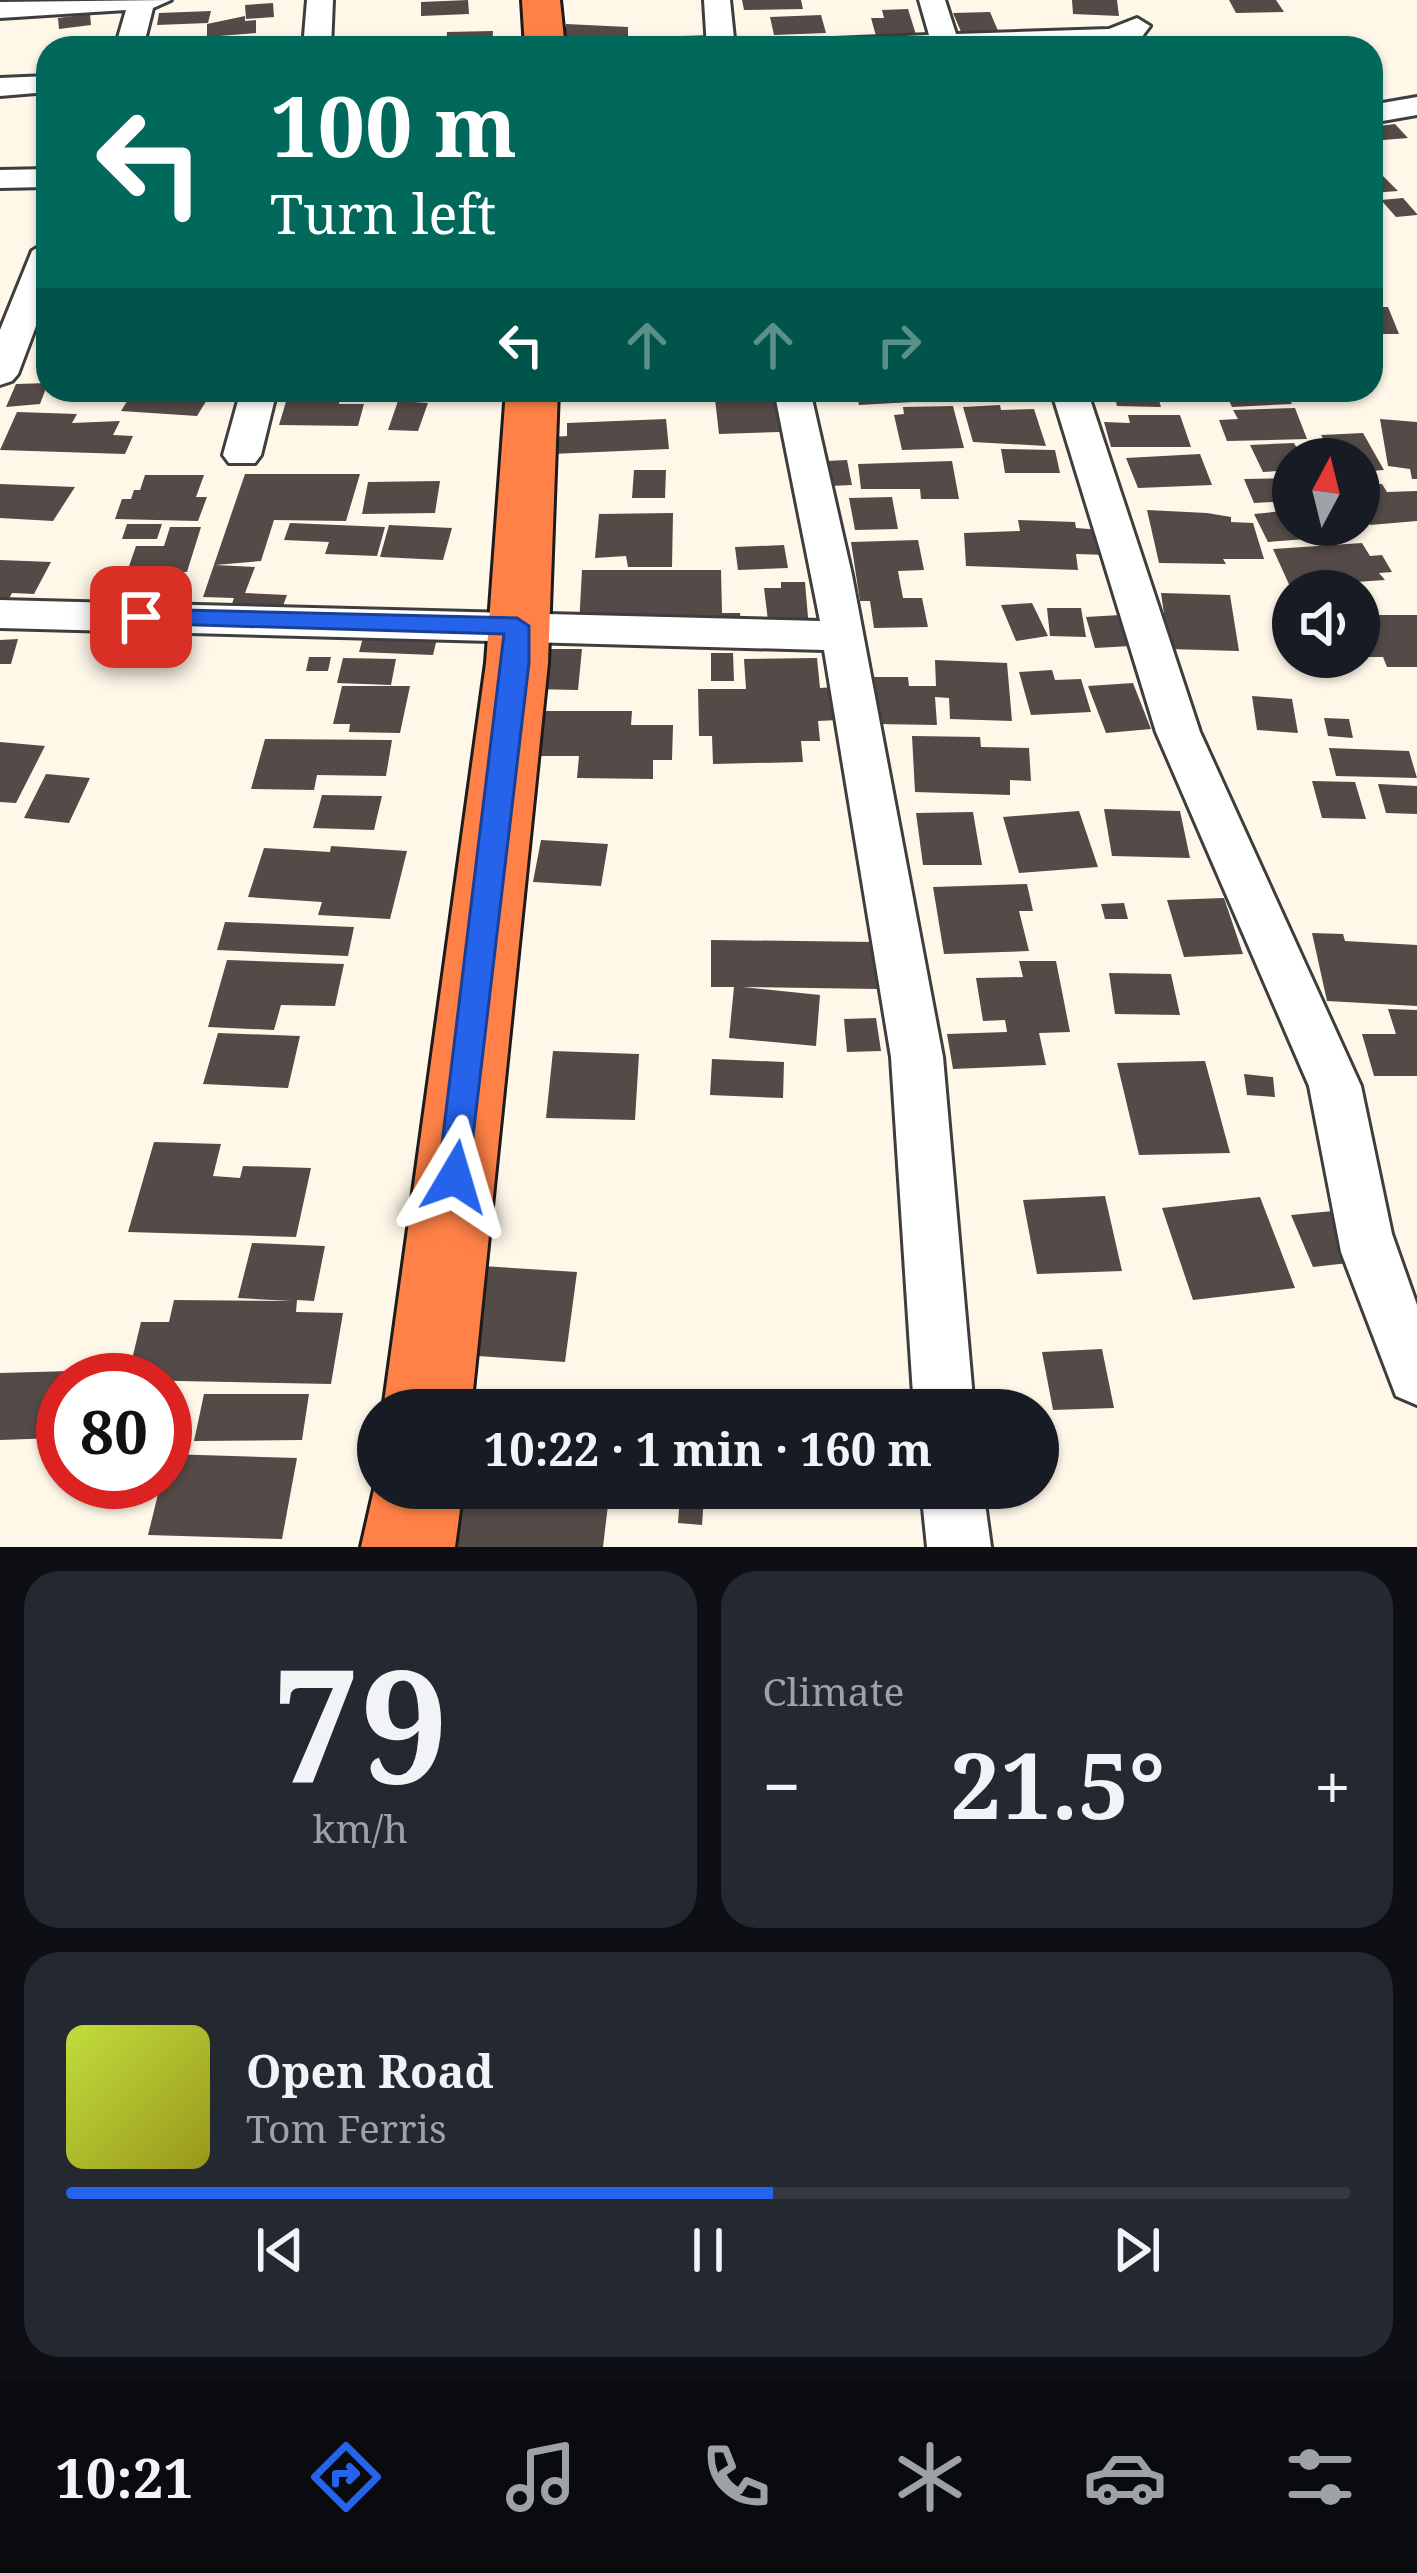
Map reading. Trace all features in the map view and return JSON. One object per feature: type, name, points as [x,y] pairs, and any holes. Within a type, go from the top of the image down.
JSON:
[{"type":"highway","points":[[541,0],[544,36]]},
{"type":"highway","points":[[431,1389],[517,663],[531,402]]},
{"type":"highway","points":[[408,1547],[414,1509]]},
{"type":"street","points":[[0,10],[158,0]]},
{"type":"street","points":[[317,36],[320,0]]},
{"type":"street","points":[[717,0],[720,36]]},
{"type":"street","points":[[932,0],[942,36]]},
{"type":"street","points":[[132,36],[142,1]]},
{"type":"street","points":[[1113,36],[1137,26]]},
{"type":"street","points":[[0,87],[36,85]]},
{"type":"street","points":[[1383,112],[1417,106]]},
{"type":"street","points":[[0,179],[36,178]]},
{"type":"street","points":[[0,374],[25,297]]},
{"type":"street","points":[[242,455],[256,402]]},
{"type":"street","points":[[794,402],[917,1057],[942,1389]]},
{"type":"street","points":[[1073,402],[1178,732],[1335,1086],[1346,1120],[1353,1190],[1365,1241],[1417,1376]]},
{"type":"street","points":[[0,614],[842,637]]},
{"type":"street","points":[[954,1509],[959,1547]]},
{"type":"building","points":[[468,0],[469,14],[421,16],[421,2]]},
{"type":"building","points":[[742,0],[801,0],[803,9],[744,10]]},
{"type":"building","points":[[1072,0],[1117,0],[1119,16],[1073,14]]},
{"type":"building","points":[[1229,0],[1276,0],[1284,12],[1236,13]]},
{"type":"building","points":[[273,3],[274,17],[246,19],[245,5]]},
{"type":"building","points":[[908,9],[916,36],[876,36],[871,18],[884,18],[882,10]]},
{"type":"building","points":[[211,11],[208,23],[157,25],[159,13]]},
{"type":"building","points":[[990,12],[999,33],[962,34],[953,13]]},
{"type":"building","points":[[90,14],[91,25],[59,29],[58,18]]},
{"type":"building","points":[[821,15],[826,33],[774,35],[770,17]]},
{"type":"building","points":[[245,16],[245,21],[256,20],[256,33],[207,36],[207,24]]},
{"type":"building","points":[[566,24],[628,27],[628,36],[564,36]]},
{"type":"building","points":[[493,31],[493,36],[447,36],[447,32]]},
{"type":"building","points":[[1395,124],[1408,138],[1383,140],[1383,126]]},
{"type":"building","points":[[1383,176],[1398,191],[1383,192]]},
{"type":"building","points":[[1403,198],[1417,215],[1396,217],[1383,200]]},
{"type":"building","points":[[1383,307],[1388,307],[1399,334],[1383,334]]},
{"type":"building","points":[[36,383],[40,404],[6,407],[16,384]]},
{"type":"building","points":[[127,402],[206,402],[197,416],[121,411]]},
{"type":"building","points":[[286,402],[364,404],[358,426],[279,425]]},
{"type":"building","points":[[398,402],[428,403],[418,431],[388,430]]},
{"type":"building","points":[[715,402],[776,402],[780,432],[719,434]]},
{"type":"building","points":[[1116,402],[1160,402],[1161,407],[1117,406]]},
{"type":"building","points":[[1230,402],[1292,404],[1232,407]]},
{"type":"building","points":[[1000,405],[1001,410],[1034,409],[1046,446],[973,442],[963,407]]},
{"type":"building","points":[[953,406],[964,448],[902,450],[894,415],[904,414],[903,407]]},
{"type":"building","points":[[1295,408],[1307,438],[1227,441],[1219,420],[1238,419],[1233,410]]},
{"type":"building","points":[[17,412],[77,414],[72,423],[120,421],[113,435],[133,436],[125,454],[0,450]]},
{"type":"building","points":[[1128,415],[1180,415],[1191,447],[1111,447],[1104,422],[1130,423]]},
{"type":"building","points":[[666,419],[669,449],[551,454],[551,437],[567,436],[567,423]]},
{"type":"building","points":[[1380,419],[1417,422],[1417,479],[1412,479],[1410,469],[1388,466]]},
{"type":"building","points":[[1363,433],[1366,438],[1323,438]]},
{"type":"building","points":[[1272,444],[1272,471],[1263,472],[1250,445]]},
{"type":"building","points":[[1001,449],[1055,450],[1060,473],[1005,473]]},
{"type":"building","points":[[1200,454],[1212,485],[1138,488],[1126,458]]},
{"type":"building","points":[[847,460],[852,485],[830,486],[826,461]]},
{"type":"building","points":[[952,461],[959,499],[921,499],[920,489],[861,489],[858,464]]},
{"type":"building","points":[[634,470],[666,470],[665,498],[632,498]]},
{"type":"building","points":[[245,474],[360,474],[346,521],[274,520],[261,561],[215,565],[255,567],[245,593],[287,595],[280,614],[229,612],[234,598],[203,597]]},
{"type":"building","points":[[145,475],[204,475],[196,497],[207,497],[198,521],[115,519],[122,499],[131,499],[134,490],[140,490]]},
{"type":"building","points":[[1272,478],[1272,502],[1254,503],[1244,479]]},
{"type":"building","points":[[440,481],[435,513],[362,514],[368,482]]},
{"type":"building","points":[[0,484],[75,487],[53,521],[0,518]]},
{"type":"building","points":[[1380,484],[1387,492],[1417,491],[1417,521],[1380,524]]},
{"type":"building","points":[[892,497],[898,529],[855,530],[849,498]]},
{"type":"building","points":[[1147,510],[1207,513],[1231,517],[1231,522],[1253,523],[1264,559],[1159,563]]},
{"type":"building","points":[[1272,512],[1272,542],[1268,542],[1254,514]]},
{"type":"building","points":[[673,513],[672,567],[628,567],[626,556],[595,558],[599,514]]},
{"type":"building","points":[[1018,520],[1075,522],[1076,528],[1102,530],[1107,555],[1076,554],[1078,570],[966,566],[964,533],[1020,531]]},
{"type":"building","points":[[290,523],[385,527],[377,556],[325,554],[329,542],[284,540]]},
{"type":"building","points":[[127,524],[162,524],[157,539],[122,539]]},
{"type":"building","points":[[389,525],[452,528],[443,560],[380,557]]},
{"type":"building","points":[[170,527],[201,527],[187,572],[127,572],[136,546],[164,546]]},
{"type":"building","points":[[918,540],[924,570],[898,571],[903,598],[922,598],[928,627],[874,628],[870,601],[860,601],[851,542]]},
{"type":"building","points":[[784,545],[788,568],[738,570],[735,547]]},
{"type":"building","points":[[1364,546],[1370,556],[1382,555],[1392,572],[1282,570],[1273,549]]},
{"type":"building","points":[[0,560],[51,562],[34,594],[12,593],[7,603],[0,602]]},
{"type":"building","points":[[582,570],[721,570],[722,613],[740,613],[741,626],[579,626]]},
{"type":"building","points":[[134,581],[162,581],[154,608],[126,607]]},
{"type":"building","points":[[781,582],[805,582],[809,629],[769,629],[764,588],[781,588]]},
{"type":"building","points":[[1161,593],[1230,595],[1239,651],[1169,649]]},
{"type":"building","points":[[1032,603],[1048,636],[1016,641],[1001,605]]},
{"type":"building","points":[[1047,608],[1081,608],[1086,637],[1050,636]]},
{"type":"building","points":[[1120,615],[1131,646],[1095,648],[1086,617]]},
{"type":"building","points":[[1380,615],[1417,615],[1417,667],[1387,667]]},
{"type":"building","points":[[366,627],[439,630],[433,655],[359,652]]},
{"type":"building","points":[[18,639],[11,664],[0,664],[0,640]]},
{"type":"building","points":[[536,649],[582,649],[578,690],[531,689]]},
{"type":"building","points":[[711,653],[733,653],[734,681],[711,681]]},
{"type":"building","points":[[309,657],[331,657],[328,671],[306,671]]},
{"type":"building","points":[[343,658],[396,659],[391,685],[337,683]]},
{"type":"building","points":[[817,658],[820,688],[834,687],[838,720],[818,721],[820,741],[801,741],[803,762],[713,764],[712,736],[699,736],[698,689],[746,689],[744,659]]},
{"type":"building","points":[[935,660],[1007,663],[1012,721],[950,719],[949,698],[935,697],[937,725],[877,724],[874,677],[908,677],[909,686],[936,686]]},
{"type":"building","points":[[1052,670],[1055,680],[1081,679],[1091,712],[1031,715],[1019,672]]},
{"type":"building","points":[[1133,683],[1151,729],[1106,733],[1088,686]]},
{"type":"building","points":[[342,686],[410,686],[400,733],[349,732],[350,724],[333,724]]},
{"type":"building","points":[[1252,696],[1292,699],[1298,733],[1257,730]]},
{"type":"building","points":[[539,711],[632,711],[631,725],[673,725],[672,760],[653,760],[653,779],[577,778],[579,756],[535,756]]},
{"type":"building","points":[[1324,718],[1349,719],[1353,738],[1328,736]]},
{"type":"building","points":[[912,736],[980,737],[981,747],[1029,748],[1031,781],[1010,780],[1010,795],[915,792]]},
{"type":"building","points":[[265,739],[392,740],[386,776],[317,775],[314,790],[251,789]]},
{"type":"building","points":[[0,742],[45,746],[16,803],[0,802]]},
{"type":"building","points":[[1329,748],[1409,751],[1417,778],[1336,776]]},
{"type":"building","points":[[46,774],[90,778],[69,823],[24,818]]},
{"type":"building","points":[[1312,781],[1355,782],[1366,819],[1322,818]]},
{"type":"building","points":[[1378,784],[1417,786],[1417,814],[1386,813]]},
{"type":"building","points":[[322,795],[382,796],[374,830],[313,828]]},
{"type":"building","points":[[1104,809],[1180,811],[1190,858],[1112,856]]},
{"type":"building","points":[[1079,811],[1098,867],[1019,873],[1003,817]]},
{"type":"building","points":[[973,812],[982,865],[923,865],[916,813]]},
{"type":"building","points":[[541,840],[608,844],[601,886],[533,882]]},
{"type":"building","points":[[331,846],[407,851],[390,919],[318,915],[322,902],[248,897],[264,848],[330,852]]},
{"type":"building","points":[[1027,884],[1033,911],[1019,911],[1029,951],[944,954],[933,887]]},
{"type":"building","points":[[1224,898],[1243,954],[1184,957],[1167,900]]},
{"type":"building","points":[[1124,903],[1128,919],[1105,919],[1101,904]]},
{"type":"building","points":[[225,922],[354,927],[348,956],[217,950]]},
{"type":"building","points":[[1312,933],[1343,934],[1345,941],[1417,945],[1417,1006],[1327,1001]]},
{"type":"building","points":[[711,940],[875,942],[878,989],[743,987],[820,995],[816,1046],[729,1038],[734,987],[711,987]]},
{"type":"building","points":[[227,960],[344,964],[335,1006],[281,1005],[274,1030],[208,1027]]},
{"type":"building","points":[[1019,961],[1056,961],[1070,1032],[1039,1033],[1046,1065],[953,1069],[947,1034],[1007,1032],[1005,1020],[983,1021],[976,978],[1023,977]]},
{"type":"building","points":[[1109,973],[1171,974],[1180,1015],[1115,1014]]},
{"type":"building","points":[[1388,1009],[1417,1010],[1417,1076],[1374,1076],[1362,1034],[1396,1034]]},
{"type":"building","points":[[876,1018],[881,1051],[847,1052],[844,1019]]},
{"type":"building","points":[[218,1033],[300,1036],[288,1088],[203,1084]]},
{"type":"building","points":[[553,1051],[639,1054],[635,1120],[546,1118]]},
{"type":"building","points":[[712,1059],[784,1062],[783,1098],[710,1095]]},
{"type":"building","points":[[1205,1061],[1230,1153],[1139,1155],[1117,1063]]},
{"type":"building","points":[[1244,1074],[1273,1077],[1275,1097],[1247,1095]]},
{"type":"building","points":[[154,1142],[221,1144],[213,1176],[240,1178],[243,1166],[311,1168],[296,1237],[128,1232]]},
{"type":"building","points":[[1105,1196],[1122,1271],[1037,1274],[1023,1200]]},
{"type":"building","points":[[1260,1197],[1295,1288],[1193,1300],[1162,1208]]},
{"type":"building","points":[[1343,1210],[1366,1261],[1313,1267],[1291,1215]]},
{"type":"building","points":[[252,1243],[325,1246],[314,1301],[297,1300],[296,1312],[343,1313],[331,1384],[192,1381],[192,1353],[134,1353],[141,1322],[169,1322],[174,1300],[292,1301],[238,1298]]},
{"type":"building","points":[[466,1265],[577,1272],[565,1362],[450,1354]]},
{"type":"building","points":[[1102,1349],[1114,1408],[1059,1410],[1059,1389],[1049,1389],[1042,1352]]},
{"type":"building","points":[[36,1372],[36,1439],[0,1440],[0,1373]]},
{"type":"building","points":[[204,1394],[309,1394],[302,1440],[194,1441]]},
{"type":"building","points":[[192,1455],[297,1458],[282,1539],[148,1535],[154,1509],[192,1509]]},
{"type":"building","points":[[441,1509],[608,1509],[603,1547],[435,1547]]},
{"type":"building","points":[[679,1509],[703,1509],[702,1525],[678,1523]]},
{"type":"route","points":[[141,617],[517,626],[517,663],[455,1177]]}]
